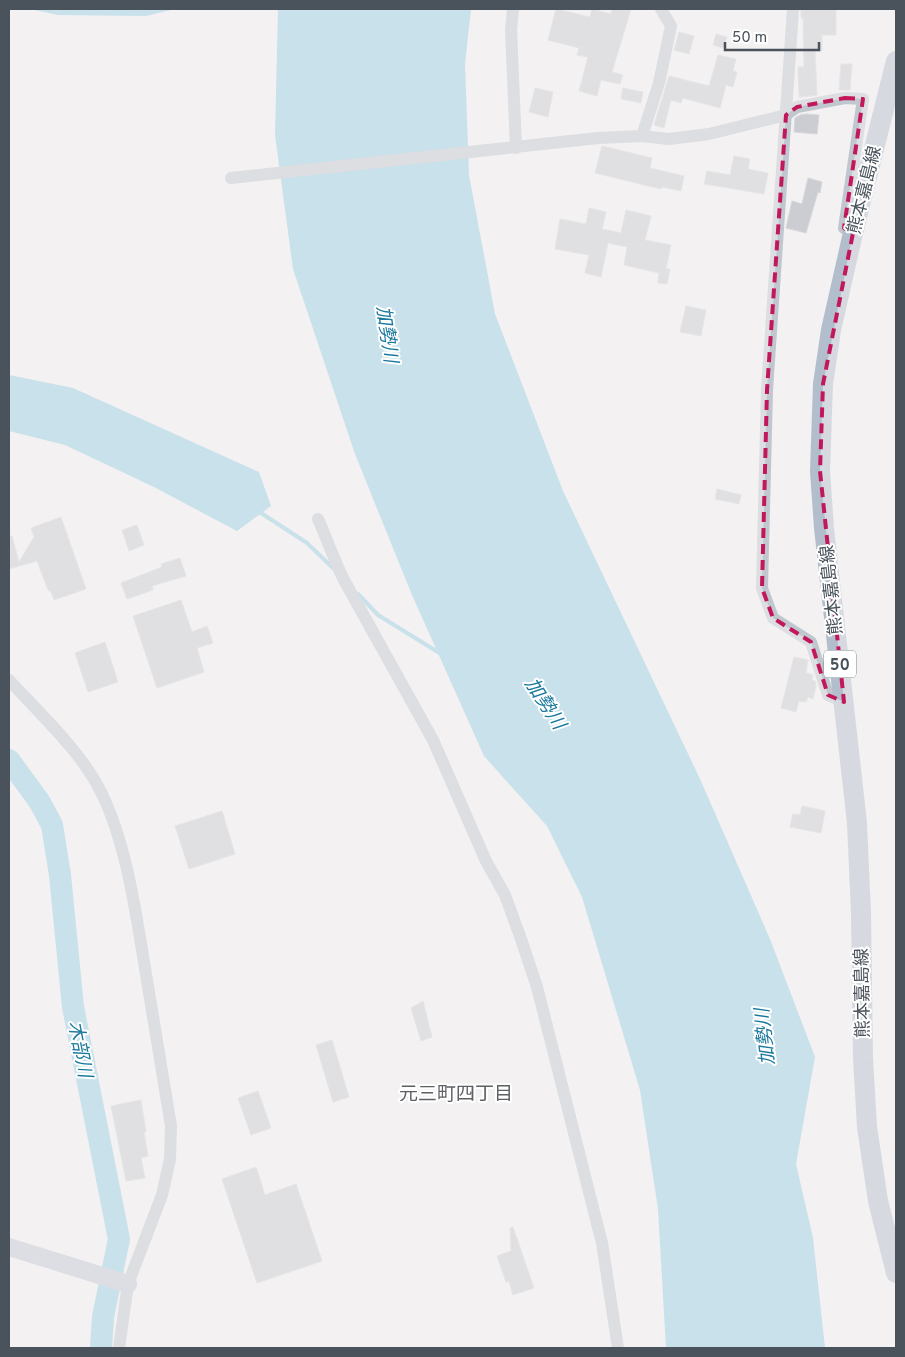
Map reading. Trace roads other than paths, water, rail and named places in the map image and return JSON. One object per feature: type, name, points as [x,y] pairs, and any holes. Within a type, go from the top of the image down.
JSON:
[{"type":"main road","name":"熊本嘉島線","points":[[896,61],[831,330],[823,384],[820,471],[824,528],[857,823],[861,914],[863,1058],[867,1127],[878,1200],[896,1273]]},
{"type":"street","points":[[513,9],[511,30],[516,148]]},
{"type":"street","points":[[642,136],[659,83],[671,26],[661,9]]},
{"type":"street","points":[[793,9],[767,390],[762,588],[773,618],[811,642],[828,694],[844,702]]},
{"type":"street","points":[[231,178],[598,138],[642,136],[669,139],[709,134],[786,115],[797,107],[845,98],[862,99],[844,228],[853,233]]},
{"type":"street","points":[[318,519],[331,555],[344,580],[433,740],[486,861],[504,895],[521,939],[537,987],[602,1243],[618,1348]]},
{"type":"street","points":[[9,680],[82,762],[102,793],[117,832],[135,908],[171,1126],[170,1159],[162,1195],[123,1283],[119,1348]]},
{"type":"street","points":[[9,1247],[123,1283]]},
{"type":"water","points":[[30,9],[175,9],[146,16],[58,15]]},
{"type":"water","name":"加勢川","points":[[278,9],[471,9],[465,64],[469,175],[495,314],[563,491],[700,779],[770,939],[815,1057],[796,1164],[813,1238],[825,1348],[666,1348],[658,1209],[640,1090],[582,897],[547,826],[484,756],[412,595],[355,454],[293,269],[275,135]]},
{"type":"water","points":[[9,375],[73,388],[259,472],[271,506],[237,531],[154,487],[65,445],[9,431]]},
{"type":"waterway","points":[[258,511],[307,543],[334,569]]},
{"type":"waterway","points":[[358,594],[378,615],[441,654]]},
{"type":"waterway","name":"木部川","points":[[9,760],[39,801],[52,825],[60,875],[73,1007],[119,1239],[103,1317],[101,1348]]},
{"type":"district","name":"元三町四丁目","points":[[456,1093]]}]
